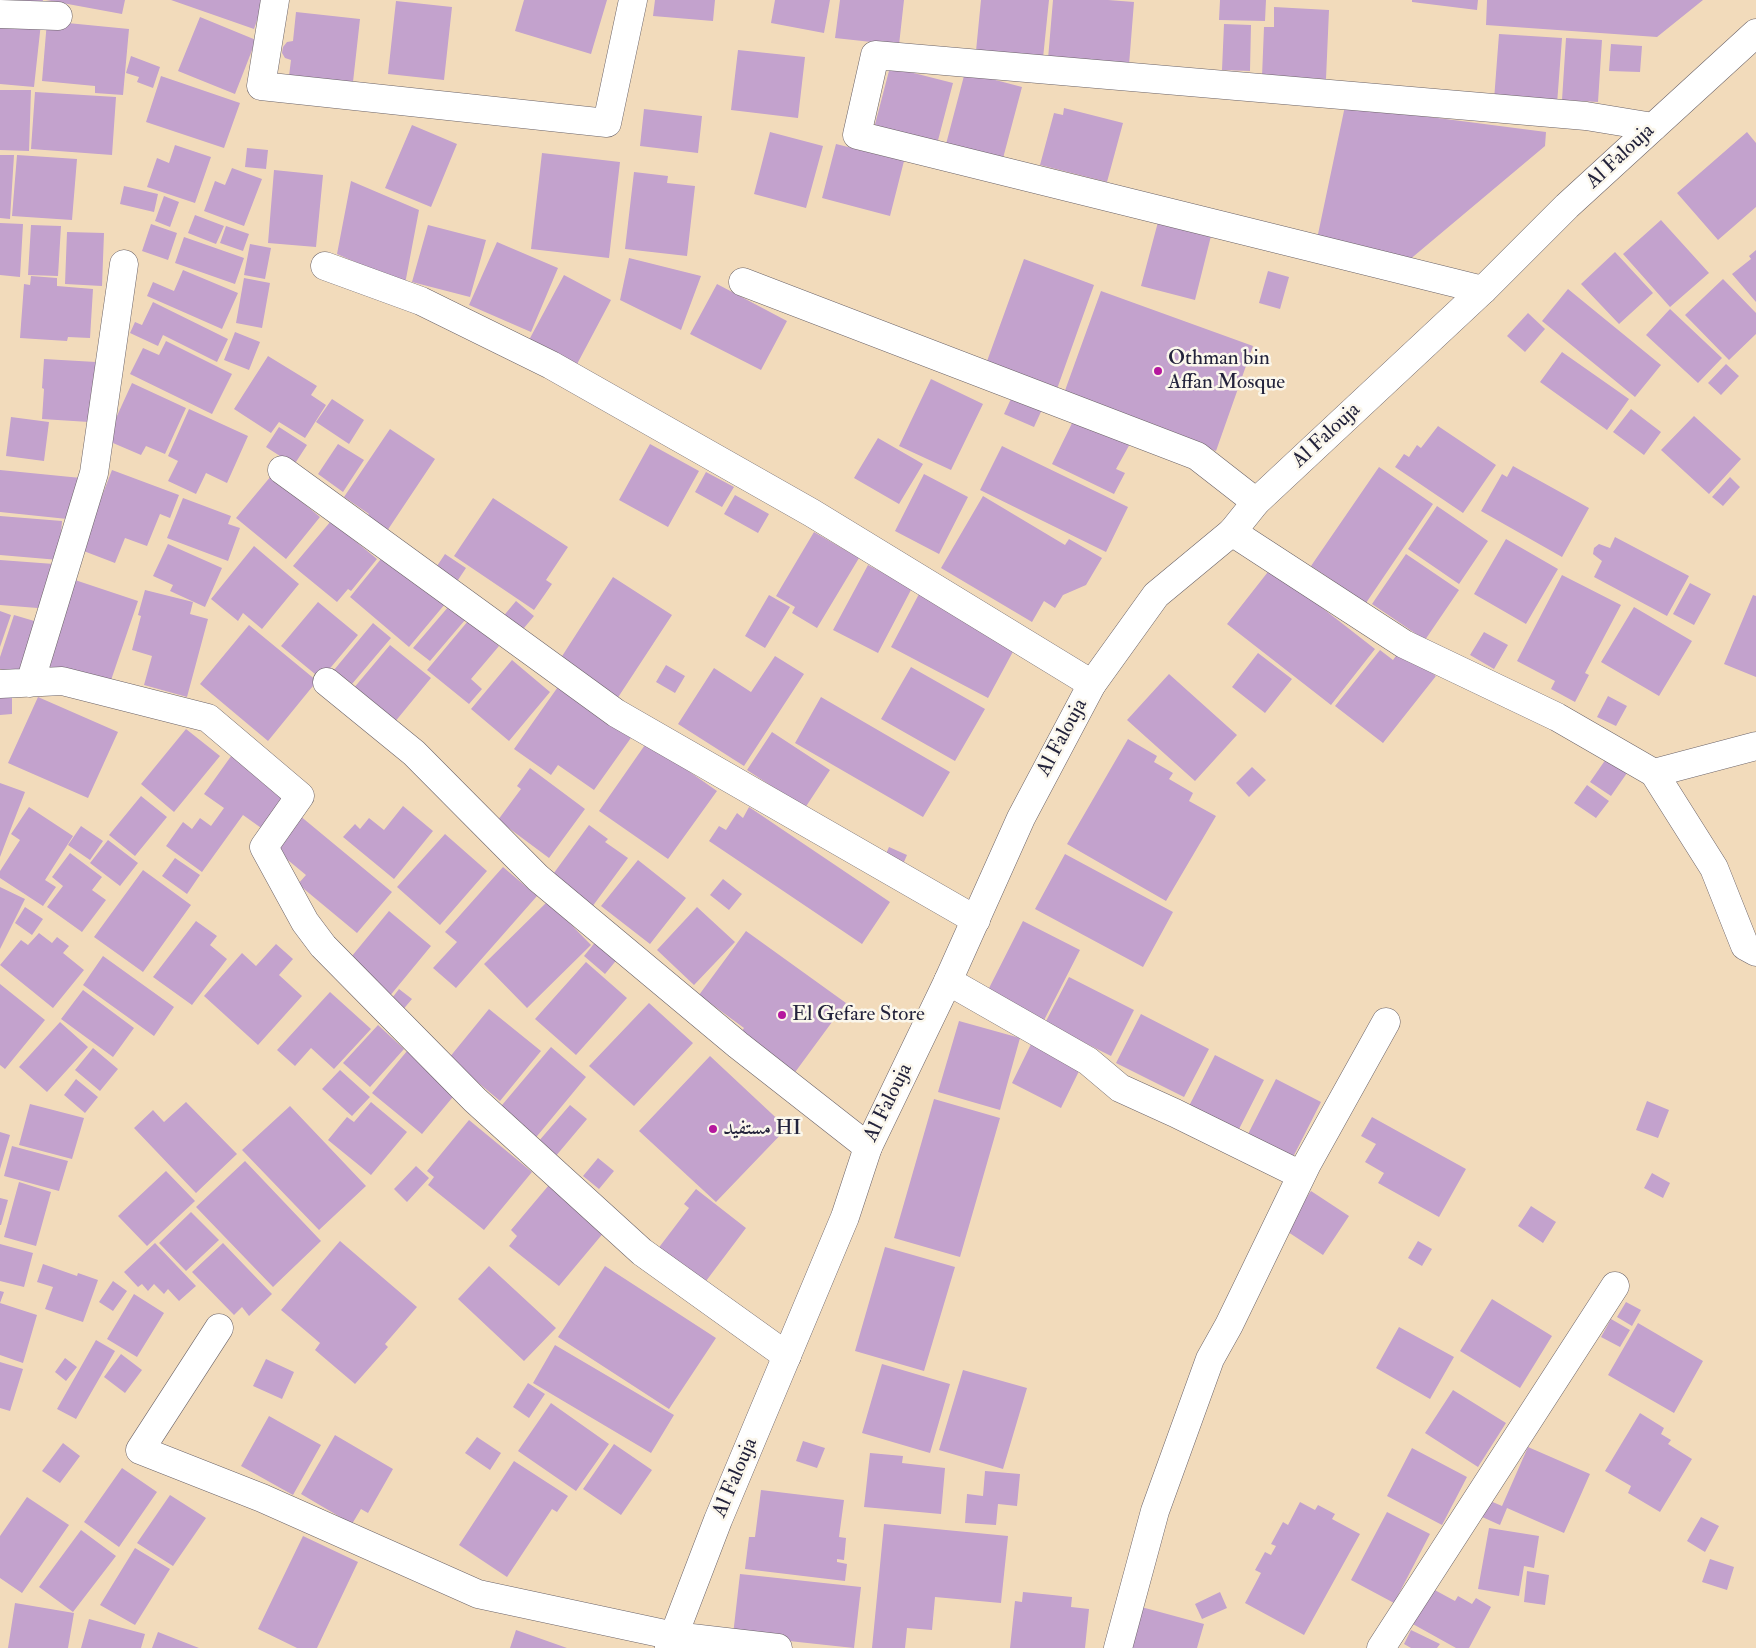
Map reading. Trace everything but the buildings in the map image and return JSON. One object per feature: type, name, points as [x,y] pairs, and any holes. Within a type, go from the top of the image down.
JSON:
[{"type":"street","points":[[275,0],[261,86],[608,123],[633,0]]},
{"type":"street","points":[[0,14],[58,16]]},
{"type":"street","name":"Al Falouja","points":[[671,1642],[718,1520],[845,1217],[868,1147],[948,981],[1021,818],[1092,684],[1156,595],[1232,532],[1256,502],[1483,290],[1567,206],[1756,33]]},
{"type":"street","points":[[1483,290],[857,135],[875,54],[1586,116],[1653,127]]},
{"type":"street","points":[[30,682],[94,472],[124,264]]},
{"type":"street","points":[[325,266],[420,301],[551,365],[812,513],[1092,684]]},
{"type":"street","points":[[743,282],[1197,456],[1256,502]]},
{"type":"street","points":[[282,470],[616,713],[976,920]]},
{"type":"street","points":[[1232,532],[1404,644],[1557,717],[1654,773],[1714,868],[1745,946],[1756,952]]},
{"type":"street","points":[[0,684],[62,682],[208,718],[300,796],[264,847],[305,922],[323,946],[475,1100],[642,1252],[787,1356]]},
{"type":"street","points":[[327,682],[414,753],[538,878],[738,1045],[868,1147]]},
{"type":"street","points":[[1654,773],[1756,746]]},
{"type":"street","points":[[948,981],[1088,1061],[1120,1088],[1302,1175]]},
{"type":"street","points":[[1118,1648],[1155,1511],[1210,1359],[1229,1325],[1302,1175],[1386,1022]]},
{"type":"street","points":[[1381,1648],[1615,1286]]},
{"type":"street","points":[[219,1328],[140,1450],[262,1498],[478,1594],[671,1642],[778,1648]]},
{"type":"place","name":"Othman bin Affan Mosque","points":[[1158,371]]},
{"type":"place","name":"El Gefare Store","points":[[782,1015]]},
{"type":"place","name":"مستفيد HI","points":[[713,1129]]}]
